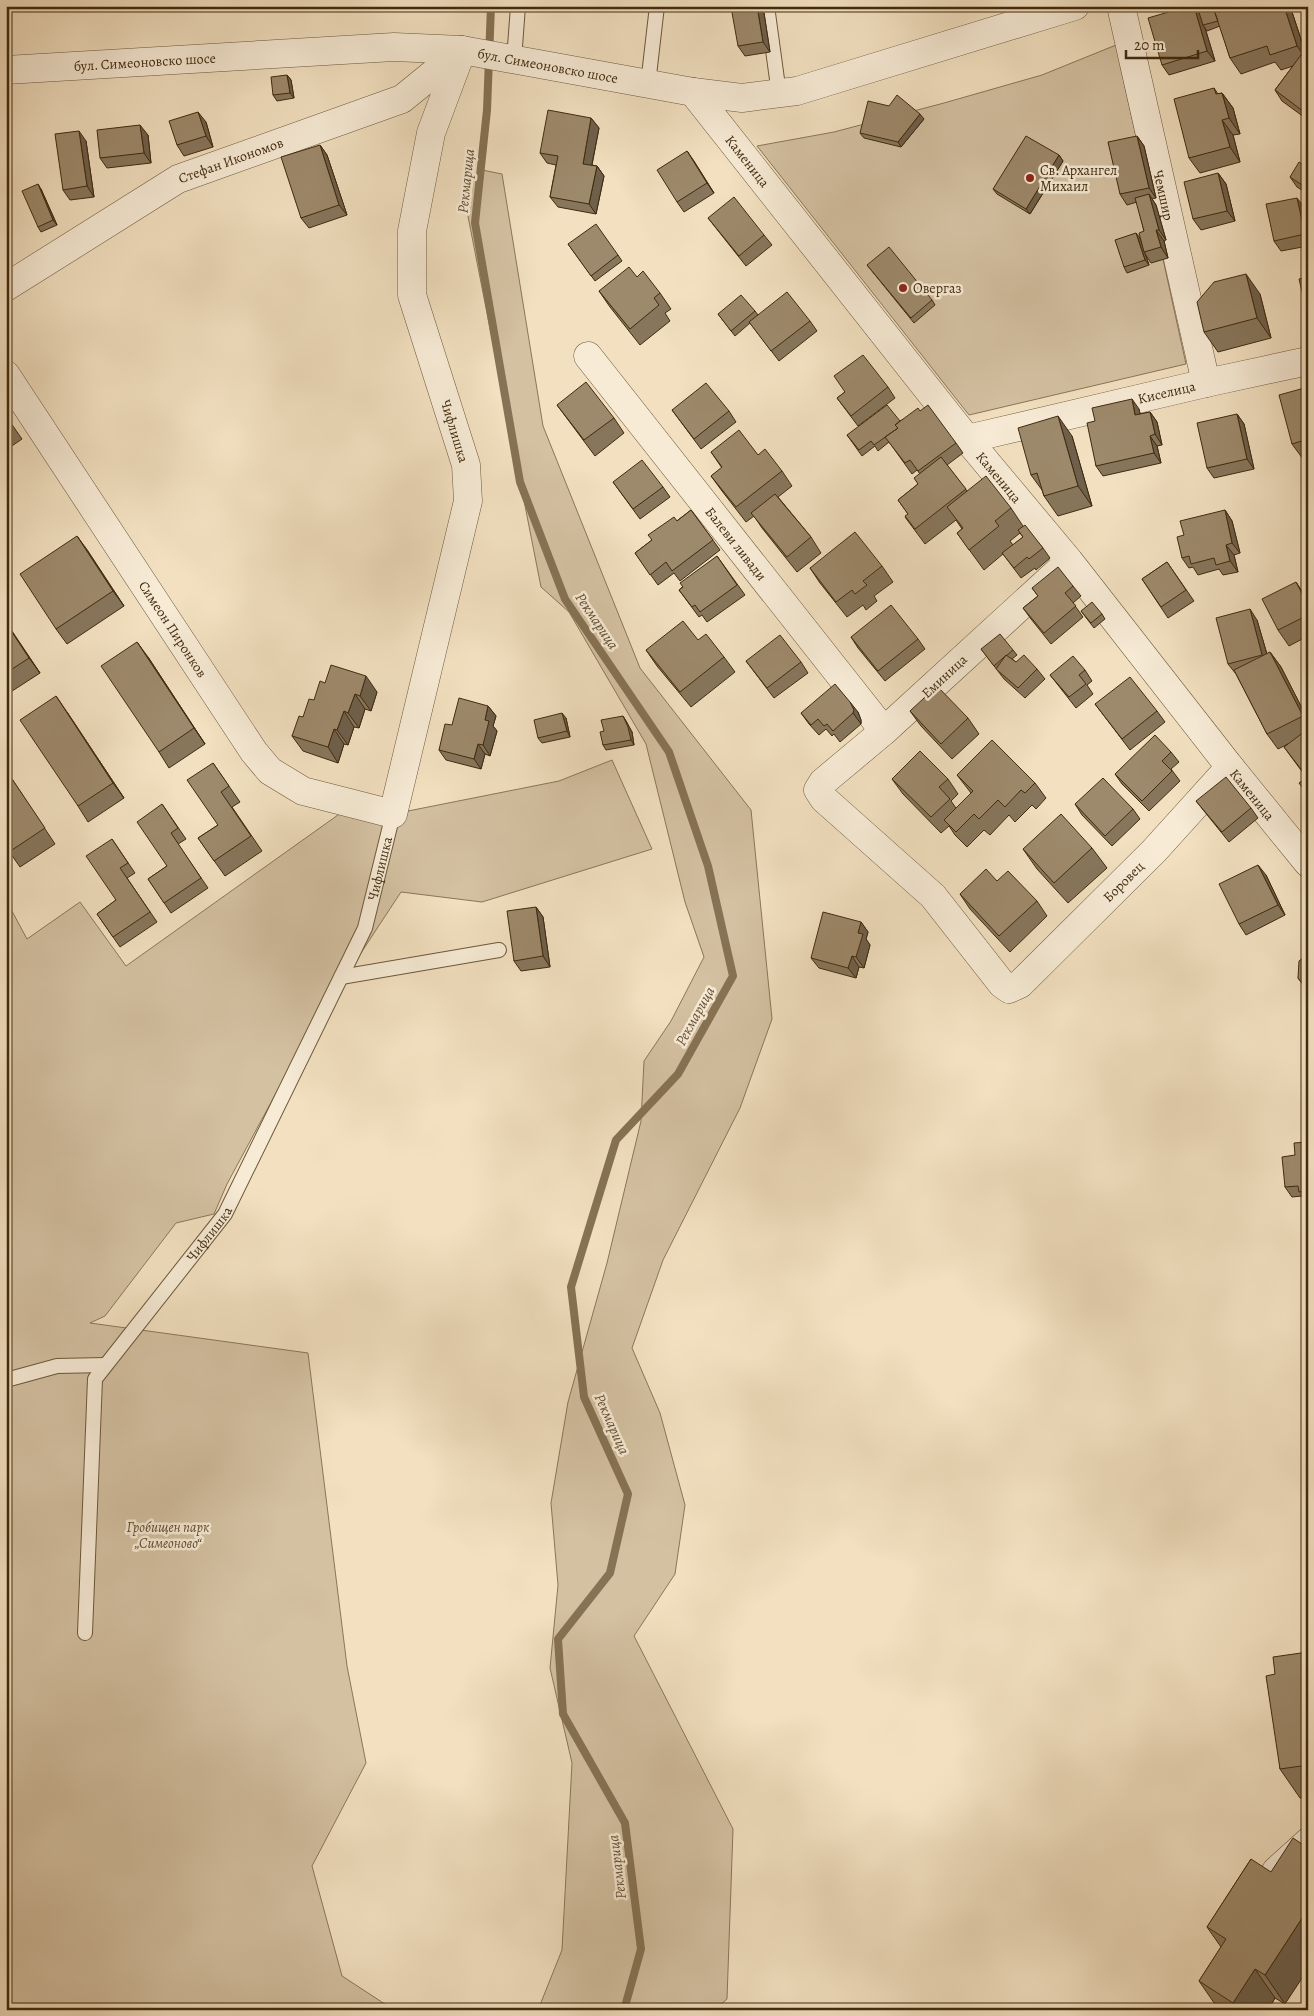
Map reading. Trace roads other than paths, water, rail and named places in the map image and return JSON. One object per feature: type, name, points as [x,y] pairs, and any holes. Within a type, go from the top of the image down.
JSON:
[{"type":"street","name":"бул. Симеоновско шосе","points":[[6,70],[394,47],[467,51],[693,92],[742,98],[779,94],[812,87],[1075,6]]},
{"type":"street","name":"Чемшир","points":[[1121,6],[1206,383]]},
{"type":"street","name":"Стефан Икономов","points":[[6,287],[178,179],[402,99],[467,51]]},
{"type":"street","name":"Чифлишка","points":[[393,814],[468,501],[466,465],[412,295],[412,231],[432,133],[467,51]]},
{"type":"street","name":"Каменица","points":[[693,92],[967,439],[1069,562],[1308,863]]},
{"type":"street","name":"Балеви ливади","points":[[588,356],[884,732]]},
{"type":"street","name":"Киселица","points":[[967,439],[1308,361]]},
{"type":"street","name":"Симеон Пиронков","points":[[6,375],[248,744],[270,771],[303,791],[393,814]]},
{"type":"street","name":"Еминица","points":[[1010,989],[1002,984],[933,896],[824,799],[818,790],[823,782],[884,732],[1069,562]]},
{"type":"street","name":"Боровец","points":[[1010,989],[1020,984],[1154,851],[1230,767]]},
{"type":"street","points":[[1260,1886],[1308,1842]]},
{"type":"lane","points":[[510,59],[518,6]]},
{"type":"lane","points":[[648,84],[657,6]]},
{"type":"lane","points":[[767,6],[779,94]]},
{"type":"lane","name":"Чифлишка","points":[[85,1633],[95,1378],[226,1214],[365,928],[393,814]]},
{"type":"lane","points":[[341,977],[499,950]]},
{"type":"lane","points":[[6,1380],[57,1366],[105,1365]]},
{"type":"waterway","name":"Рекмарица","points":[[491,6],[487,110],[475,223],[520,482],[565,599],[669,752],[708,866],[733,976],[678,1074],[616,1140],[571,1287],[584,1397],[628,1494],[610,1573],[558,1639],[563,1714],[625,1823],[641,1949],[624,2010]]},
{"type":"place","name":"Св. Архангел Михаил","points":[[1030,178]]},
{"type":"place","name":"Овергаз","points":[[903,288]]},
{"type":"park label","name":"Гробищен парк „Симеоново“","points":[[168,1535]]}]
